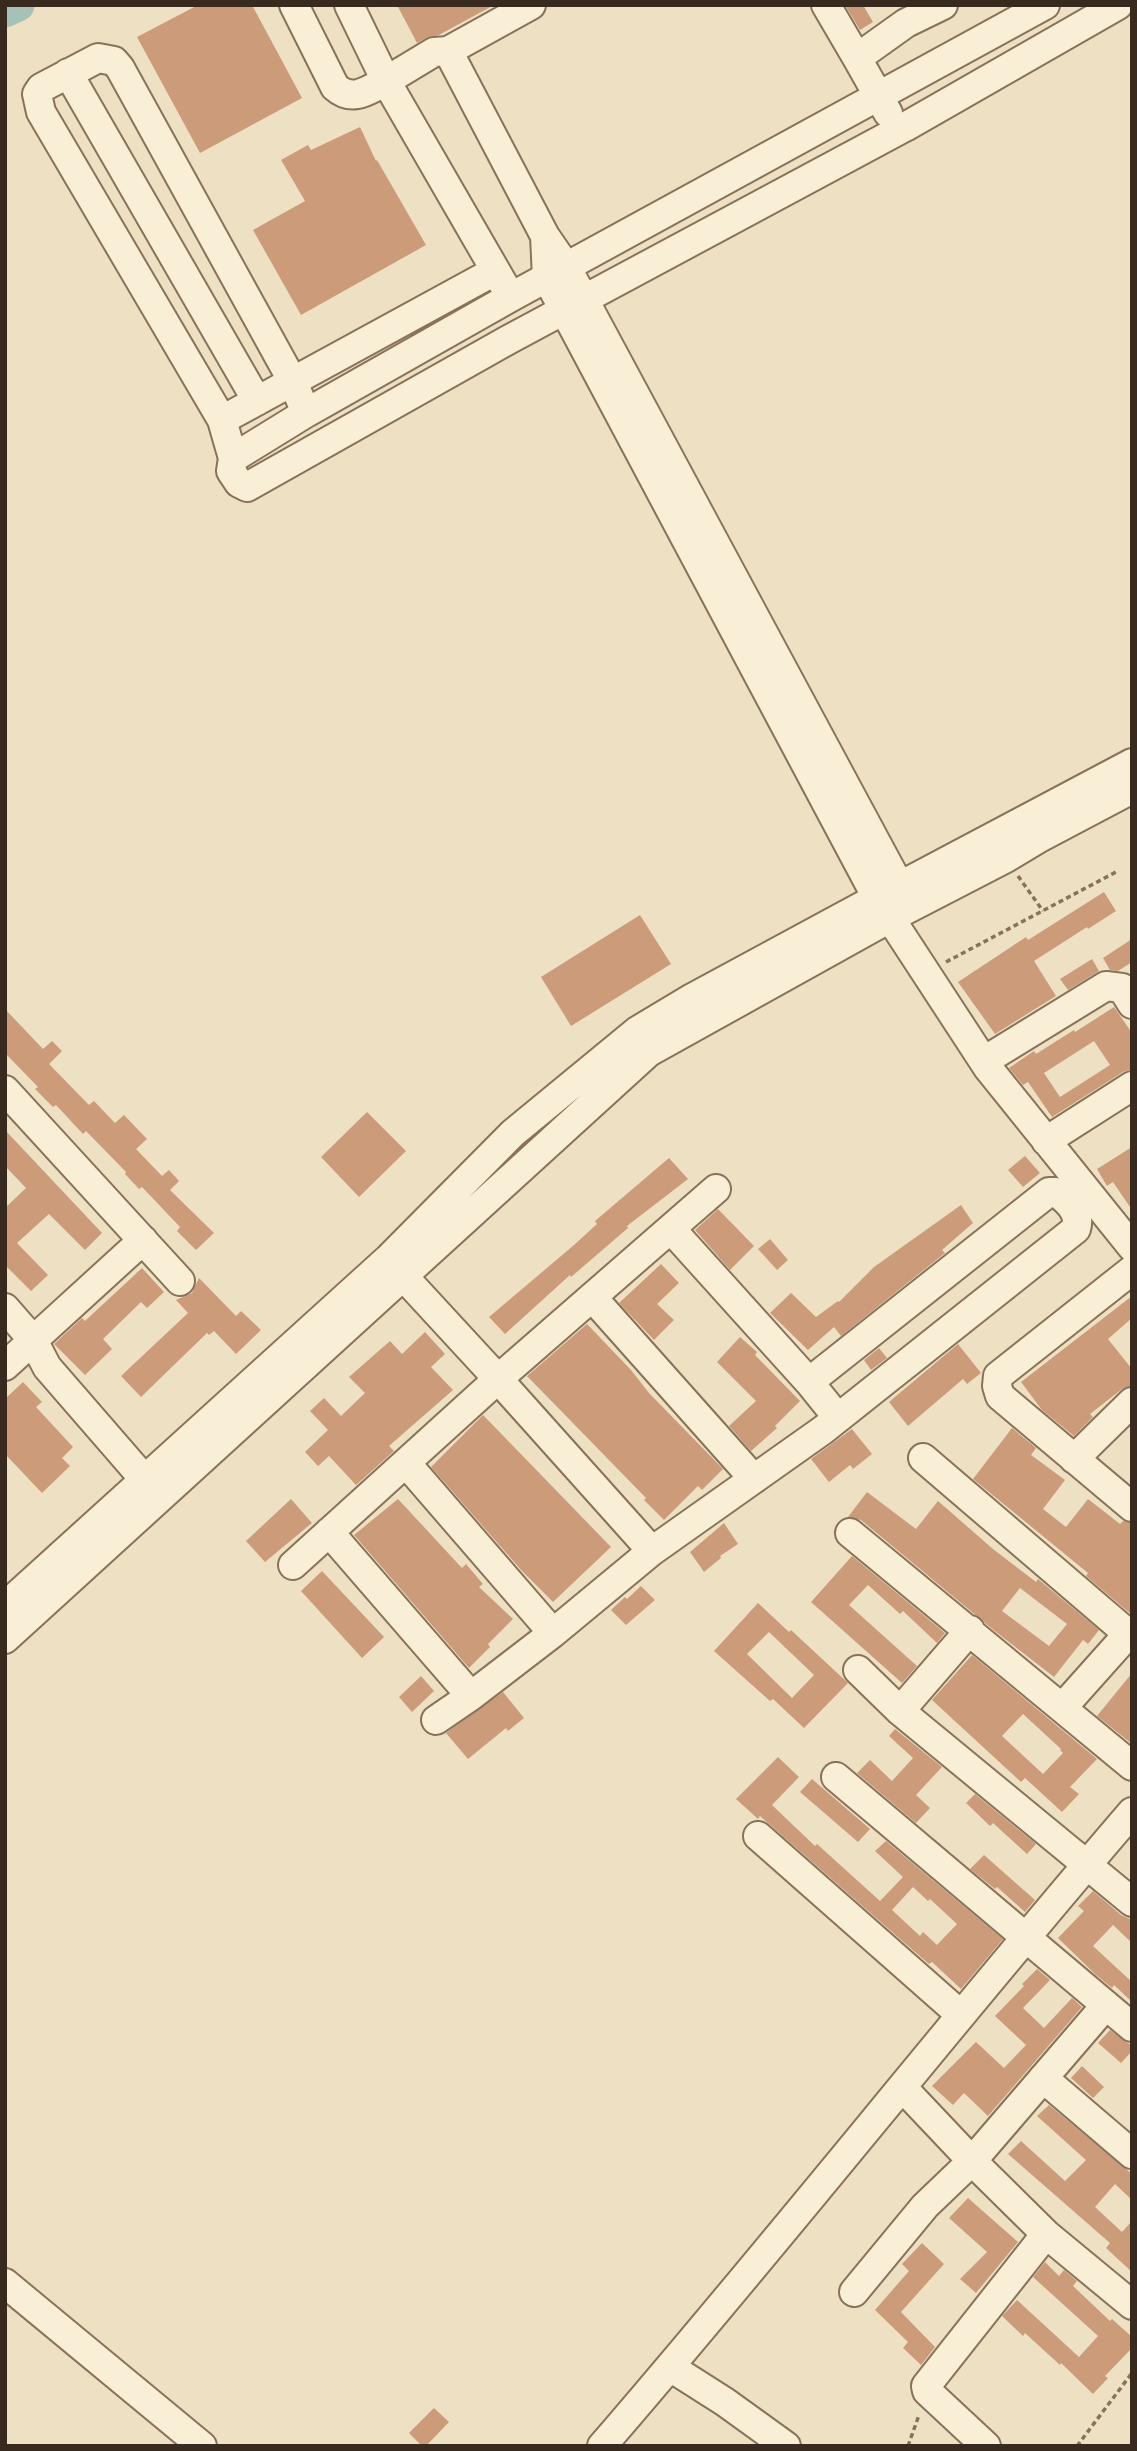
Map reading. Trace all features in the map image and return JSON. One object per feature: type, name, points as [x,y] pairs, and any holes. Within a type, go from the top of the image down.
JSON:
[{"type":"street","points":[[294,5],[335,87],[342,93],[357,96],[434,52],[448,51],[531,5]]},
{"type":"street","points":[[349,5],[386,80],[511,297]]},
{"type":"street","points":[[826,5],[880,96],[896,131]]},
{"type":"street","points":[[858,58],[906,23],[943,5]]},
{"type":"street","points":[[233,458],[306,413],[511,297],[1045,5]]},
{"type":"street","points":[[306,413],[293,382],[120,68],[114,61],[98,58],[41,88],[37,94],[41,112],[222,421],[233,458],[231,471],[239,483],[247,487],[574,304],[896,131],[1118,5]]},
{"type":"street","points":[[448,51],[545,236],[557,273],[895,902],[926,973],[984,1061],[1132,1247]]},
{"type":"street","points":[[68,73],[257,401]]},
{"type":"street","points":[[222,421],[495,271]]},
{"type":"street","points":[[5,1606],[145,1480],[649,1052],[895,902],[1006,828],[1132,763]]},
{"type":"street","points":[[895,902],[1006,858],[1132,789]]},
{"type":"street","points":[[984,1061],[1106,986],[1122,988],[1132,1004]]},
{"type":"street","points":[[1046,1141],[1132,1086]]},
{"type":"street","points":[[5,1090],[180,1281]]},
{"type":"street","points":[[293,1565],[498,1379],[716,1189]]},
{"type":"street","points":[[436,1720],[553,1633],[652,1551],[877,1388],[1076,1229],[1079,1221],[1075,1211],[1056,1192],[1049,1192],[848,1354],[809,1382]]},
{"type":"street","points":[[671,1229],[809,1382],[838,1418]]},
{"type":"street","points":[[16,1348],[143,1240]]},
{"type":"street","points":[[395,1268],[652,1551]]},
{"type":"street","points":[[5,1639],[395,1268]]},
{"type":"street","points":[[1132,1270],[998,1376],[997,1386],[1000,1396],[1132,1507]]},
{"type":"street","points":[[592,1297],[754,1479]]},
{"type":"street","points":[[5,1308],[16,1348],[47,1367],[145,1480]]},
{"type":"street","points":[[848,1354],[877,1388]]},
{"type":"street","points":[[1074,1459],[1132,1402]]},
{"type":"street","points":[[923,1458],[1130,1636],[1062,1708]]},
{"type":"street","points":[[406,1462],[553,1633]]},
{"type":"street","points":[[329,1532],[471,1696]]},
{"type":"street","points":[[850,1533],[1132,1766]]},
{"type":"street","points":[[900,1711],[970,1630]]},
{"type":"street","points":[[858,1670],[900,1711],[1132,1902]]},
{"type":"street","points":[[836,1777],[1132,2027]]},
{"type":"street","points":[[606,2444],[1025,1936],[1132,1812]]},
{"type":"street","points":[[758,1836],[961,2015]]},
{"type":"street","points":[[854,2292],[925,2206],[972,2161],[1106,2006]]},
{"type":"street","points":[[1043,2078],[1132,2154]]},
{"type":"street","points":[[902,2087],[1046,2234],[1126,2290]]},
{"type":"street","points":[[986,2446],[927,2391],[926,2386],[1046,2234]]},
{"type":"street","points":[[5,2283],[202,2446]]},
{"type":"street","points":[[670,2367],[786,2446]]},
{"type":"path","points":[[1006,858],[1043,911]]},
{"type":"path","points":[[926,973],[1116,872]]},
{"type":"path","points":[[1077,2446],[1132,2374]]},
{"type":"path","points":[[908,2446],[927,2391]]},
{"type":"building","points":[[198,5],[252,5],[302,98],[200,153],[137,37]]},
{"type":"building","points":[[397,5],[494,5],[439,35],[417,43]]},
{"type":"building","points":[[845,5],[863,5],[873,22],[860,30]]},
{"type":"building","points":[[360,127],[376,161],[426,245],[301,315],[253,230],[305,201],[281,160],[308,145],[311,150]]},
{"type":"building","points":[[1104,892],[1116,911],[1034,961],[1056,996],[995,1034],[958,982],[1026,937],[1028,940]]},
{"type":"building","points":[[640,915],[671,964],[571,1026],[541,977]]},
{"type":"building","points":[[1132,939],[1132,962],[1118,971],[1110,970],[1103,958]]},
{"type":"building","points":[[1092,959],[1099,971],[1068,990],[1060,979]]},
{"type":"building","points":[[1114,1007],[1132,1033],[1132,1069],[1052,1117],[1028,1082],[1023,1085],[1009,1068],[1034,1051],[1036,1054],[1074,1030],[1075,1032]],"holes":[[[1094,1041],[1110,1065],[1060,1097],[1044,1073]]]},
{"type":"building","points":[[5,1009],[43,1049],[52,1041],[62,1051],[49,1064],[89,1105],[94,1101],[115,1123],[124,1115],[147,1139],[136,1149],[162,1176],[169,1170],[179,1181],[170,1190],[214,1233],[196,1250],[177,1231],[180,1227],[142,1187],[139,1189],[86,1131],[83,1134],[56,1105],[53,1107],[5,1053]]},
{"type":"building","points":[[367,1112],[406,1151],[359,1197],[321,1157]]},
{"type":"building","points":[[5,1130],[102,1233],[85,1250],[49,1214],[17,1243],[48,1275],[31,1291],[5,1265],[5,1208],[26,1188],[5,1166]]},
{"type":"building","points":[[1132,1147],[1132,1210],[1113,1182],[1107,1186],[1097,1169]]},
{"type":"building","points":[[1025,1156],[1040,1173],[1023,1187],[1008,1170]]},
{"type":"building","points":[[669,1158],[688,1179],[627,1226],[628,1228],[571,1277],[570,1275],[505,1334],[489,1317],[574,1245],[597,1224],[595,1221]]},
{"type":"building","points":[[961,1205],[973,1223],[942,1250],[945,1253],[841,1336],[834,1327],[808,1350],[770,1313],[791,1293],[816,1317],[839,1302],[874,1267]]},
{"type":"building","points":[[718,1209],[754,1246],[730,1270],[695,1230]]},
{"type":"building","points":[[770,1239],[788,1260],[777,1270],[758,1249]]},
{"type":"building","points":[[661,1264],[679,1283],[657,1304],[674,1320],[654,1340],[619,1303]]},
{"type":"building","points":[[142,1268],[164,1292],[147,1308],[141,1302],[103,1339],[112,1349],[85,1375],[54,1344],[82,1318],[85,1321]]},
{"type":"building","points":[[199,1278],[236,1316],[241,1311],[261,1330],[236,1354],[214,1331],[209,1335],[207,1333],[141,1397],[121,1376],[188,1313],[176,1300],[192,1293]]},
{"type":"building","points":[[1132,1296],[1132,1318],[1108,1339],[1132,1369],[1132,1386],[1122,1389],[1090,1414],[1093,1417],[1074,1436],[1042,1410],[1021,1382]]},
{"type":"building","points":[[587,1324],[723,1469],[702,1490],[698,1486],[664,1520],[644,1500],[646,1498],[527,1376]]},
{"type":"building","points":[[425,1332],[445,1354],[431,1367],[453,1390],[389,1446],[394,1451],[356,1485],[329,1456],[318,1466],[305,1452],[328,1430],[310,1411],[324,1398],[341,1416],[365,1393],[349,1377],[390,1341],[402,1354]]},
{"type":"building","points":[[740,1337],[757,1352],[755,1355],[800,1401],[775,1426],[777,1428],[751,1451],[729,1426],[756,1401],[717,1362]]},
{"type":"building","points":[[958,1344],[981,1373],[967,1384],[963,1379],[908,1426],[889,1402]]},
{"type":"building","points":[[879,1348],[887,1358],[871,1370],[864,1360]]},
{"type":"building","points":[[23,1382],[42,1402],[36,1407],[73,1447],[62,1458],[70,1466],[42,1493],[5,1454],[5,1399]]},
{"type":"building","points":[[483,1415],[611,1547],[553,1602],[522,1571],[431,1467]]},
{"type":"building","points":[[1012,1428],[1036,1448],[1031,1455],[1065,1480],[1043,1509],[1066,1527],[1088,1499],[1120,1524],[1123,1521],[1132,1523],[1132,1615],[1086,1576],[1088,1573],[973,1479]]},
{"type":"building","points":[[852,1429],[872,1454],[853,1469],[850,1465],[829,1482],[811,1459]]},
{"type":"building","points":[[867,1492],[916,1529],[938,1501],[993,1549],[1036,1582],[1038,1579],[1099,1630],[1088,1644],[1083,1640],[1054,1677],[861,1520],[848,1517]],"holes":[[[1020,1588],[1067,1624],[1049,1646],[1002,1611]]]},
{"type":"building","points":[[291,1499],[312,1523],[265,1562],[246,1541]]},
{"type":"building","points":[[398,1499],[462,1568],[466,1564],[483,1584],[479,1587],[513,1619],[469,1668],[354,1535]]},
{"type":"building","points":[[724,1523],[738,1544],[720,1556],[721,1558],[704,1572],[690,1552]]},
{"type":"building","points":[[852,1556],[945,1633],[937,1643],[903,1611],[900,1614],[868,1585],[849,1605],[917,1666],[902,1683],[811,1602]]},
{"type":"building","points":[[322,1571],[384,1637],[362,1658],[301,1591]]},
{"type":"building","points":[[641,1586],[655,1600],[626,1625],[611,1610]]},
{"type":"building","points":[[758,1603],[848,1683],[804,1728],[714,1651]],"holes":[[[769,1632],[814,1675],[792,1698],[747,1654]]]},
{"type":"building","points":[[972,1655],[1097,1759],[1070,1787],[1079,1794],[1062,1812],[1025,1778],[1021,1782],[932,1700]],"holes":[[[1023,1714],[1063,1753],[1043,1774],[1002,1736]]]},
{"type":"building","points":[[1132,1673],[1132,1744],[1097,1716]]},
{"type":"building","points":[[421,1676],[434,1691],[412,1712],[399,1697]]},
{"type":"building","points":[[503,1692],[524,1718],[508,1731],[506,1728],[468,1759],[446,1733]]},
{"type":"building","points":[[895,1729],[942,1767],[916,1795],[930,1808],[916,1823],[857,1773],[870,1760],[892,1781],[913,1758],[889,1736]]},
{"type":"building","points":[[778,1757],[799,1777],[772,1805],[880,1901],[903,1877],[875,1851],[886,1841],[1003,1939],[961,1989],[760,1816],[758,1819],[736,1799]],"holes":[[[913,1887],[928,1901],[930,1899],[957,1924],[937,1945],[923,1932],[920,1936],[892,1910]]]},
{"type":"building","points":[[812,1779],[870,1829],[858,1842],[800,1792]]},
{"type":"building","points":[[975,1794],[1036,1844],[1027,1854],[993,1823],[990,1826],[966,1803]]},
{"type":"building","points":[[984,1855],[1035,1900],[1025,1912],[997,1887],[995,1889],[970,1869]]},
{"type":"building","points":[[1093,1891],[1121,1915],[1132,1920],[1132,1943],[1113,1925],[1093,1946],[1132,1982],[1132,2002],[1114,1985],[1112,1988],[1095,1974],[1058,1938],[1084,1911],[1078,1906]]},
{"type":"building","points":[[1037,1969],[1050,1980],[1023,2008],[1044,2028],[1072,1998],[1082,2007],[988,2116],[964,2093],[953,2105],[932,2086],[976,2042],[1004,2068],[1026,2045],[995,2016]]},
{"type":"building","points":[[1110,2030],[1132,2046],[1132,2051],[1121,2063],[1098,2043]]},
{"type":"building","points":[[1082,2066],[1104,2087],[1093,2098],[1071,2078]]},
{"type":"building","points":[[1049,2105],[1132,2174],[1132,2200],[1115,2184],[1095,2207],[1122,2232],[1132,2221],[1132,2272],[1106,2248],[1110,2243],[1008,2154],[1021,2141],[1065,2181],[1086,2160],[1037,2116]]},
{"type":"building","points":[[968,2198],[1018,2242],[976,2293],[960,2279],[987,2252],[949,2218]]},
{"type":"building","points":[[922,2243],[944,2264],[901,2312],[935,2347],[921,2365],[903,2348],[908,2342],[875,2310],[909,2271],[902,2264]]},
{"type":"building","points":[[1045,2262],[1059,2276],[1064,2270],[1077,2281],[1073,2286],[1110,2321],[1112,2319],[1132,2337],[1132,2348],[1105,2376],[1108,2378],[1093,2394],[1061,2363],[1060,2365],[1025,2333],[1023,2336],[1002,2316],[1017,2300],[1079,2357],[1098,2336],[1033,2277]]},
{"type":"building","points":[[434,2408],[449,2422],[426,2446],[422,2446],[409,2433]]},
{"type":"waterway","points":[[5,11],[18,5]]}]
